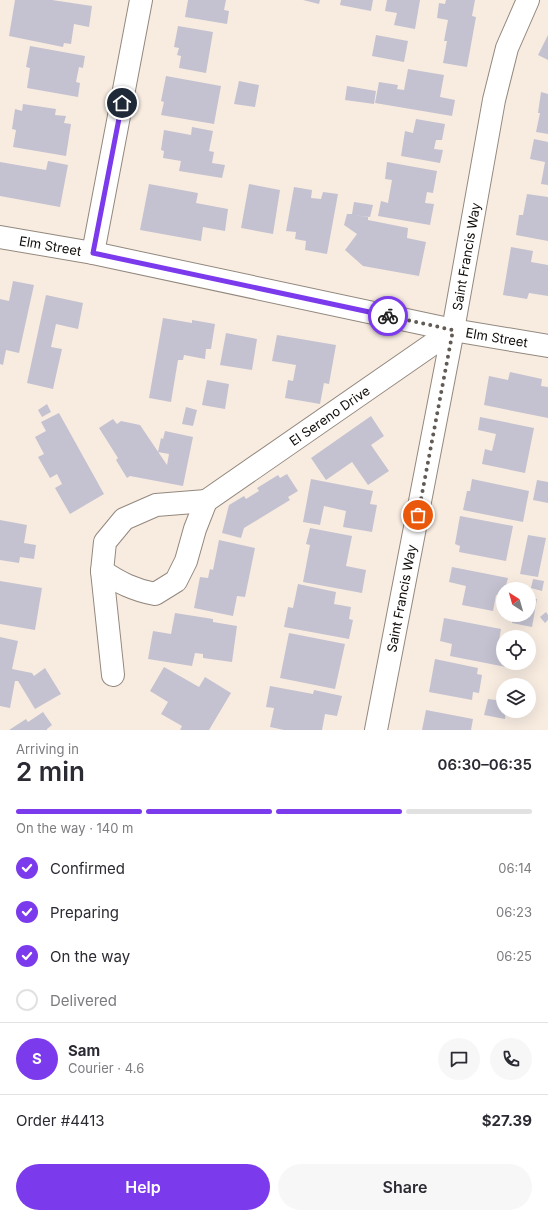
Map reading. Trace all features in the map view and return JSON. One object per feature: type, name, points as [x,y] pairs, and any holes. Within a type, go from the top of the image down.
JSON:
[{"type":"street","points":[[93,253],[141,0]]},
{"type":"street","name":"Saint Francis Way","points":[[376,730],[453,330],[494,100],[507,48],[528,0]]},
{"type":"street","name":"Elm Street","points":[[0,237],[93,253],[453,330],[548,346]]},
{"type":"street","name":"El Sereno Drive","points":[[206,501],[453,330]]},
{"type":"street","points":[[102,571],[117,581],[139,591],[155,594],[176,581],[186,561],[195,529],[206,501],[156,505],[124,519],[105,542],[102,571],[113,675]]},
{"type":"building","points":[[15,0],[52,0],[92,6],[89,27],[74,24],[71,44],[64,43],[63,47],[9,36]]},
{"type":"building","points":[[188,0],[226,0],[224,10],[229,11],[227,24],[185,17]]},
{"type":"building","points":[[303,0],[320,0],[319,4]]},
{"type":"building","points":[[341,0],[373,0],[371,11],[340,5]]},
{"type":"building","points":[[387,0],[420,0],[415,29],[394,25],[397,13],[385,11]]},
{"type":"building","points":[[446,0],[475,0],[472,16],[476,17],[467,67],[443,63],[447,41],[444,41],[448,20],[437,18],[439,3],[445,4]]},
{"type":"building","points":[[178,26],[213,32],[206,73],[179,68],[181,56],[177,55],[179,48],[174,47]]},
{"type":"building","points":[[376,35],[408,41],[404,62],[372,56]]},
{"type":"building","points":[[548,35],[548,60],[538,55]]},
{"type":"building","points":[[30,46],[85,56],[83,68],[79,67],[76,82],[80,83],[78,97],[27,88],[30,68],[26,67]]},
{"type":"building","points":[[408,69],[444,75],[440,97],[455,100],[452,116],[375,103],[379,82],[398,85],[397,89],[404,90]]},
{"type":"building","points":[[166,76],[221,86],[214,124],[161,115],[164,102],[161,101]]},
{"type":"building","points":[[239,81],[259,85],[255,107],[234,104]]},
{"type":"building","points":[[347,86],[376,91],[374,104],[345,100]]},
{"type":"building","points":[[541,92],[548,94],[548,134],[536,132],[540,113],[538,113]]},
{"type":"building","points":[[23,104],[56,109],[55,115],[66,116],[64,123],[71,124],[66,156],[13,147],[16,130],[12,129],[15,109],[22,111]]},
{"type":"building","points":[[416,119],[445,124],[442,140],[436,140],[434,149],[443,150],[440,163],[401,156],[405,131],[413,133]]},
{"type":"building","points":[[192,127],[213,131],[209,151],[214,152],[212,163],[225,165],[222,178],[179,171],[181,161],[163,158],[164,151],[161,150],[164,130],[191,135]]},
{"type":"building","points":[[534,139],[548,142],[548,185],[541,184],[545,162],[530,159]]},
{"type":"building","points":[[48,161],[68,165],[60,207],[0,196],[0,162],[46,170]]},
{"type":"building","points":[[387,162],[437,171],[433,193],[427,192],[425,203],[434,204],[430,225],[378,216],[381,201],[388,203],[392,180],[385,179]]},
{"type":"building","points":[[149,184],[198,193],[196,203],[228,209],[225,231],[203,227],[201,241],[140,230]]},
{"type":"building","points":[[249,184],[280,190],[273,234],[241,228]]},
{"type":"building","points":[[294,187],[312,190],[311,198],[321,199],[323,192],[338,194],[327,254],[305,250],[306,241],[295,239],[296,232],[286,231]]},
{"type":"building","points":[[527,194],[548,197],[548,241],[516,235],[519,215],[523,215]]},
{"type":"building","points":[[354,202],[373,205],[370,217],[353,215],[368,217],[368,220],[408,228],[407,238],[426,242],[419,276],[363,266],[345,250],[357,234],[344,225],[347,214],[352,214]]},
{"type":"building","points":[[511,247],[533,251],[531,262],[548,265],[548,296],[529,293],[527,299],[503,295]]},
{"type":"building","points":[[13,281],[34,285],[19,353],[6,350],[3,365],[0,364],[0,299],[9,301]]},
{"type":"building","points":[[46,295],[83,303],[78,329],[56,324],[51,347],[62,349],[53,389],[27,383]]},
{"type":"building","points":[[163,318],[192,323],[192,320],[215,324],[211,349],[206,349],[205,359],[184,355],[183,360],[178,360],[171,402],[149,398]]},
{"type":"building","points":[[226,333],[257,339],[252,370],[220,365]]},
{"type":"building","points":[[277,335],[336,345],[329,384],[324,383],[320,404],[285,398],[288,380],[293,381],[296,365],[272,361]]},
{"type":"building","points":[[510,372],[542,379],[541,386],[548,387],[548,418],[484,405],[489,376],[508,380]]},
{"type":"building","points":[[207,380],[229,384],[225,409],[202,405]]},
{"type":"building","points":[[47,404],[51,412],[42,417],[38,410]]},
{"type":"building","points":[[186,407],[197,410],[193,426],[182,424]]},
{"type":"building","points":[[59,413],[104,494],[70,514],[55,488],[62,484],[57,474],[50,478],[38,457],[44,454],[35,437],[46,431],[41,422]]},
{"type":"building","points":[[371,416],[384,436],[371,445],[389,471],[368,485],[352,462],[326,480],[311,458]]},
{"type":"building","points":[[480,417],[534,428],[525,473],[482,464],[485,449],[492,451],[496,434],[478,430]]},
{"type":"building","points":[[113,419],[117,424],[121,421],[140,425],[158,452],[161,438],[163,439],[165,431],[193,437],[183,486],[130,476],[127,478],[116,460],[118,458],[99,428]],"holes":[[[158,452],[169,454],[167,465]]]},
{"type":"building","points":[[287,474],[298,491],[288,497],[290,500],[244,528],[241,538],[222,533],[229,505],[244,496],[246,499],[259,491],[257,488],[278,475],[280,478]]},
{"type":"building","points":[[311,479],[373,491],[370,504],[377,505],[372,532],[343,527],[346,511],[324,506],[320,525],[303,522]]},
{"type":"building","points":[[472,479],[529,491],[523,522],[463,510],[467,491],[470,491]]},
{"type":"building","points":[[537,480],[548,482],[548,503],[533,500]]},
{"type":"building","points":[[460,516],[513,526],[506,561],[459,552],[460,546],[455,544]]},
{"type":"building","points":[[0,520],[27,525],[24,543],[36,545],[34,559],[20,557],[19,563],[0,560]]},
{"type":"building","points":[[310,528],[352,536],[346,566],[366,570],[362,593],[303,582],[310,545],[306,544]]},
{"type":"building","points":[[528,535],[546,538],[538,577],[520,574]]},
{"type":"building","points":[[219,540],[255,548],[245,597],[237,596],[233,616],[194,608],[200,577],[208,578],[210,569],[213,570]]},
{"type":"building","points":[[452,567],[508,578],[507,582],[496,582],[496,595],[493,611],[462,605],[466,586],[449,582]]},
{"type":"building","points":[[533,579],[544,581],[542,591],[536,589],[536,582],[532,582]]},
{"type":"building","points":[[0,581],[42,588],[35,630],[0,624]]},
{"type":"building","points":[[298,584],[336,592],[334,604],[351,607],[349,619],[353,620],[349,639],[284,627],[288,607],[293,608]]},
{"type":"building","points":[[546,612],[548,615],[548,620],[545,623],[540,617]]},
{"type":"building","points":[[175,613],[213,619],[213,622],[237,626],[232,662],[203,658],[203,654],[195,653],[192,666],[148,659],[153,631],[171,634]]},
{"type":"building","points":[[444,618],[501,629],[496,630],[496,665],[450,656],[452,644],[440,641]]},
{"type":"building","points":[[512,622],[533,622],[532,627]]},
{"type":"building","points":[[289,633],[345,644],[335,689],[280,678]]},
{"type":"building","points":[[0,637],[18,641],[12,669],[32,673],[34,676],[45,668],[61,694],[35,709],[18,681],[15,681],[10,708],[0,706]]},
{"type":"building","points":[[435,659],[478,668],[477,674],[482,675],[479,693],[473,692],[472,700],[429,692]]},
{"type":"building","points":[[164,667],[199,687],[205,677],[231,693],[209,730],[180,730],[182,726],[161,714],[168,702],[150,691]]},
{"type":"building","points":[[270,686],[313,694],[314,690],[342,696],[337,716],[325,714],[322,730],[284,730],[270,727],[274,708],[266,707]]},
{"type":"building","points":[[488,699],[496,700],[496,717],[484,715]]},
{"type":"building","points":[[426,710],[473,719],[471,730],[422,730]]},
{"type":"building","points":[[43,712],[52,725],[47,730],[9,730],[26,719],[28,722]]},
{"type":"way so far","points":[[388,316],[453,330],[418,515]]},
{"type":"route","points":[[122,103],[93,253],[388,316]]}]
